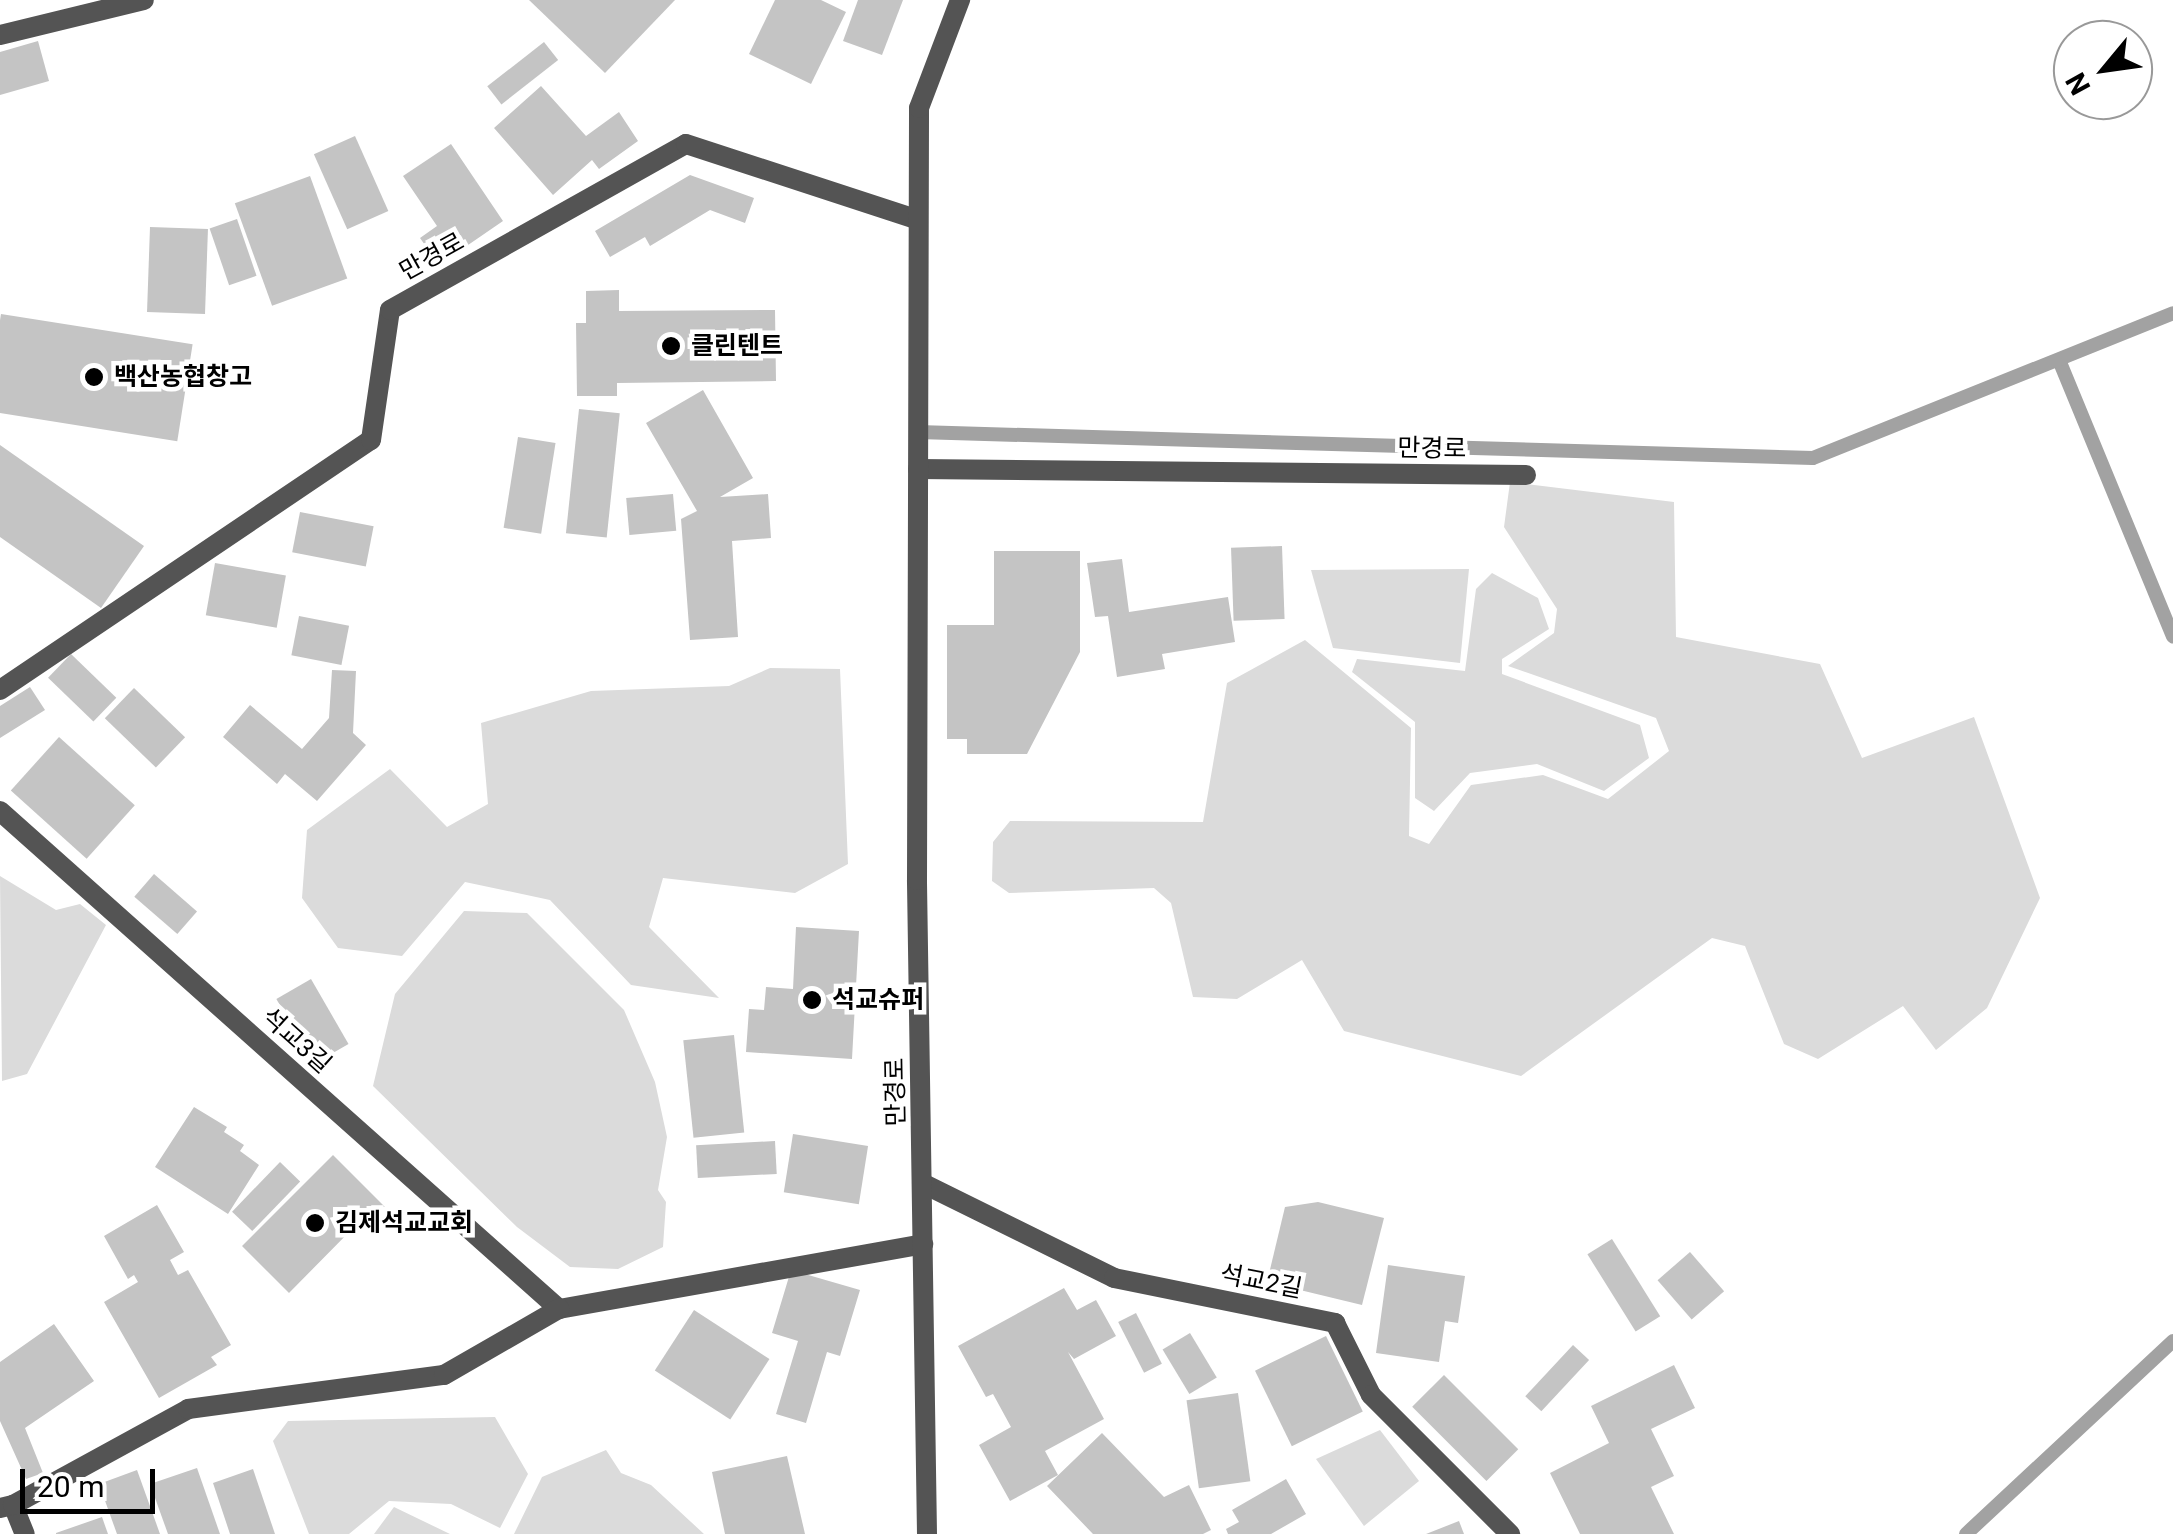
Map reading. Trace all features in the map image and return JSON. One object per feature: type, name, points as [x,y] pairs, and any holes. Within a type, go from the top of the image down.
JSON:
[{"type":"street","points":[[0,35],[144,0]]},
{"type":"street","name":"만경로","points":[[928,1534],[922,1184],[919,108],[960,0]]},
{"type":"street","name":"만경로","points":[[0,690],[371,440],[390,310],[686,144],[918,220]]},
{"type":"street","name":"만경로","points":[[918,469],[1526,475]]},
{"type":"street","name":"석교3길","points":[[0,811],[559,1309]]},
{"type":"street","name":"석교2길","points":[[922,1184],[1114,1278],[1335,1323],[1371,1395],[1510,1534]]},
{"type":"street","points":[[25,1534],[7,1506],[188,1409],[444,1375],[559,1309],[923,1244]]},
{"type":"shaded area","points":[[1510,482],[1674,502],[1676,637],[1820,664],[1862,758],[1974,717],[2040,898],[1987,1008],[1936,1050],[1903,1006],[1818,1059],[1784,1044],[1745,946],[1712,938],[1521,1076],[1344,1031],[1302,960],[1237,999],[1193,997],[1171,903],[1154,888],[1009,893],[992,881],[993,842],[1010,821],[1203,822],[1227,683],[1305,640],[1411,728],[1409,836],[1429,844],[1471,785],[1543,775],[1608,799],[1669,751],[1656,718],[1508,666],[1554,633],[1557,609],[1504,527]]},
{"type":"shaded area","points":[[1469,569],[1460,663],[1333,648],[1311,570]]},
{"type":"shaded area","points":[[1492,573],[1538,598],[1549,629],[1502,659],[1502,674],[1640,725],[1649,758],[1604,791],[1537,764],[1470,773],[1434,811],[1415,798],[1415,722],[1352,672],[1357,659],[1465,671],[1476,589]]},
{"type":"shaded area","points":[[770,668],[840,669],[848,864],[795,893],[663,878],[649,927],[719,998],[631,985],[550,900],[465,882],[402,956],[338,948],[302,898],[307,830],[390,769],[447,827],[488,804],[481,723],[591,691],[729,686]]},
{"type":"shaded area","points":[[0,876],[56,910],[80,904],[106,925],[27,1074],[2,1081]]},
{"type":"shaded area","points":[[464,911],[527,913],[624,1010],[655,1082],[667,1137],[658,1190],[666,1202],[663,1247],[618,1269],[570,1267],[517,1227],[373,1086],[395,994]]},
{"type":"shaded area","points":[[495,1417],[528,1474],[500,1528],[451,1504],[389,1501],[349,1534],[309,1534],[273,1441],[288,1421]]},
{"type":"shaded area","points":[[1380,1430],[1419,1481],[1364,1526],[1316,1459]]},
{"type":"shaded area","points":[[606,1450],[621,1473],[651,1485],[704,1534],[514,1534],[542,1477]]},
{"type":"shaded area","points":[[394,1507],[450,1534],[374,1534]]},
{"type":"building","points":[[529,0],[675,0],[605,73]]},
{"type":"building","points":[[775,0],[821,0],[846,12],[811,84],[749,54]]},
{"type":"building","points":[[858,0],[903,0],[882,55],[843,41]]},
{"type":"building","points":[[38,41],[49,81],[0,95],[0,52]]},
{"type":"building","points":[[544,42],[558,60],[501,104],[487,86]]},
{"type":"building","points":[[541,86],[586,136],[619,112],[638,141],[599,169],[592,160],[553,195],[494,128]]},
{"type":"building","points":[[355,136],[388,211],[347,229],[314,154]]},
{"type":"building","points":[[451,144],[503,221],[439,265],[420,238],[437,226],[403,176]]},
{"type":"building","points":[[690,175],[754,198],[745,223],[710,210],[650,246],[645,237],[610,257],[595,231]]},
{"type":"building","points":[[310,176],[347,278],[272,306],[235,203]]},
{"type":"building","points":[[237,219],[257,276],[229,285],[210,228]]},
{"type":"building","points":[[150,227],[208,229],[205,314],[147,312]]},
{"type":"building","points":[[619,290],[619,311],[775,310],[776,381],[617,383],[617,396],[577,396],[576,323],[586,323],[586,291]]},
{"type":"building","name":"백산농협창고","points":[[1,314],[193,344],[177,441],[0,413]]},
{"type":"building","points":[[703,390],[753,478],[720,497],[768,494],[771,538],[732,541],[738,637],[690,640],[681,519],[697,511],[646,423]]},
{"type":"building","points":[[579,409],[620,413],[607,538],[566,533]]},
{"type":"building","points":[[518,437],[556,443],[541,534],[504,528]]},
{"type":"building","points":[[0,445],[144,546],[101,608],[0,537]]},
{"type":"building","points":[[673,494],[676,531],[629,535],[626,498]]},
{"type":"building","points":[[300,512],[374,526],[366,567],[292,552]]},
{"type":"building","points":[[1282,546],[1285,619],[1234,621],[1231,548]]},
{"type":"building","points":[[994,551],[1080,551],[1080,652],[1027,754],[967,754],[967,739],[947,739],[947,625],[994,625]]},
{"type":"building","points":[[1122,559],[1129,612],[1228,597],[1235,642],[1162,654],[1165,669],[1117,677],[1108,616],[1095,617],[1087,563]]},
{"type":"building","points":[[215,563],[286,576],[277,628],[206,615]]},
{"type":"building","points":[[299,616],[349,626],[341,665],[291,655]]},
{"type":"building","points":[[71,654],[116,698],[93,722],[48,678]]},
{"type":"building","points":[[332,670],[356,671],[353,733],[366,745],[317,801],[285,774],[277,784],[223,737],[250,705],[302,749],[329,718]]},
{"type":"building","points":[[30,687],[45,710],[0,738],[0,706]]},
{"type":"building","points":[[134,688],[185,737],[156,768],[105,718]]},
{"type":"building","points":[[59,737],[135,805],[87,859],[11,791]]},
{"type":"building","points":[[154,874],[197,911],[177,934],[134,897]]},
{"type":"building","points":[[796,927],[859,931],[852,1059],[746,1052],[749,1009],[764,1010],[766,987],[793,989]]},
{"type":"building","points":[[311,979],[348,1044],[314,1064],[276,999]]},
{"type":"building","points":[[734,1035],[744,1132],[694,1138],[683,1040]]},
{"type":"building","points":[[194,1107],[227,1127],[224,1132],[244,1145],[240,1151],[259,1165],[228,1214],[155,1167]]},
{"type":"building","points":[[793,1134],[868,1146],[859,1204],[784,1192]]},
{"type":"building","points":[[775,1141],[777,1174],[698,1178],[696,1145]]},
{"type":"building","points":[[333,1155],[393,1215],[373,1235],[359,1222],[289,1293],[242,1246]]},
{"type":"building","points":[[280,1162],[300,1181],[252,1231],[232,1212]]},
{"type":"building","points":[[1318,1202],[1384,1218],[1362,1305],[1267,1282],[1285,1207]]},
{"type":"building","points":[[157,1205],[184,1252],[170,1260],[178,1275],[188,1270],[231,1345],[211,1357],[217,1365],[159,1398],[104,1302],[138,1282],[134,1275],[128,1279],[104,1236]]},
{"type":"building","points":[[1612,1239],[1660,1316],[1636,1332],[1587,1254]]},
{"type":"building","points":[[1690,1252],[1724,1291],[1692,1319],[1658,1280]]},
{"type":"building","points":[[1388,1265],[1465,1276],[1458,1323],[1445,1321],[1439,1362],[1376,1353]]},
{"type":"building","points":[[791,1270],[860,1290],[840,1356],[827,1352],[806,1423],[776,1414],[798,1341],[772,1333]]},
{"type":"building","points":[[1064,1288],[1077,1310],[1096,1300],[1116,1336],[1074,1359],[1068,1352],[1104,1419],[1045,1451],[1058,1475],[1010,1501],[979,1445],[1011,1427],[993,1394],[986,1397],[958,1346]]},
{"type":"building","points":[[694,1310],[769,1359],[730,1419],[655,1370]]},
{"type":"building","points":[[1136,1313],[1162,1364],[1144,1373],[1118,1322]]},
{"type":"building","points":[[54,1324],[94,1381],[25,1428],[43,1473],[26,1479],[0,1421],[0,1362]]},
{"type":"building","points":[[1190,1333],[1217,1378],[1189,1394],[1163,1349]]},
{"type":"building","points":[[1326,1336],[1363,1411],[1292,1446],[1255,1371]]},
{"type":"building","points":[[1573,1345],[1589,1360],[1541,1411],[1525,1396]]},
{"type":"building","points":[[1674,1365],[1695,1408],[1651,1429],[1674,1476],[1651,1487],[1674,1534],[1580,1534],[1550,1473],[1609,1443],[1591,1406]]},
{"type":"building","points":[[1444,1375],[1518,1449],[1486,1481],[1412,1407]]},
{"type":"building","points":[[1238,1393],[1250,1481],[1199,1488],[1187,1400]]},
{"type":"building","points":[[1102,1433],[1164,1497],[1189,1485],[1211,1530],[1203,1534],[1093,1534],[1047,1486]]},
{"type":"building","points":[[787,1456],[805,1534],[725,1534],[712,1472]]},
{"type":"building","points":[[197,1468],[220,1534],[168,1534],[150,1484]]},
{"type":"building","points":[[253,1469],[275,1534],[230,1534],[213,1483]]},
{"type":"building","points":[[137,1470],[160,1534],[117,1534],[99,1484]]},
{"type":"building","points":[[1286,1479],[1306,1514],[1271,1534],[1228,1534],[1226,1529],[1239,1522],[1232,1510]]},
{"type":"building","points":[[102,1517],[108,1534],[56,1534],[56,1533]]},
{"type":"building","points":[[1459,1521],[1464,1534],[1426,1534]]},
{"type":"waterway","points":[[918,432],[1813,458],[2173,313]]},
{"type":"waterway","points":[[2059,360],[2173,636]]},
{"type":"waterway","points":[[1966,1534],[2173,1341]]},
{"type":"place","name":"클린텐트","points":[[671,346]]},
{"type":"place","name":"백산농협창고","points":[[94,377]]},
{"type":"place","name":"석교슈퍼","points":[[812,1000]]},
{"type":"place","name":"김제석교교회","points":[[315,1223]]}]
